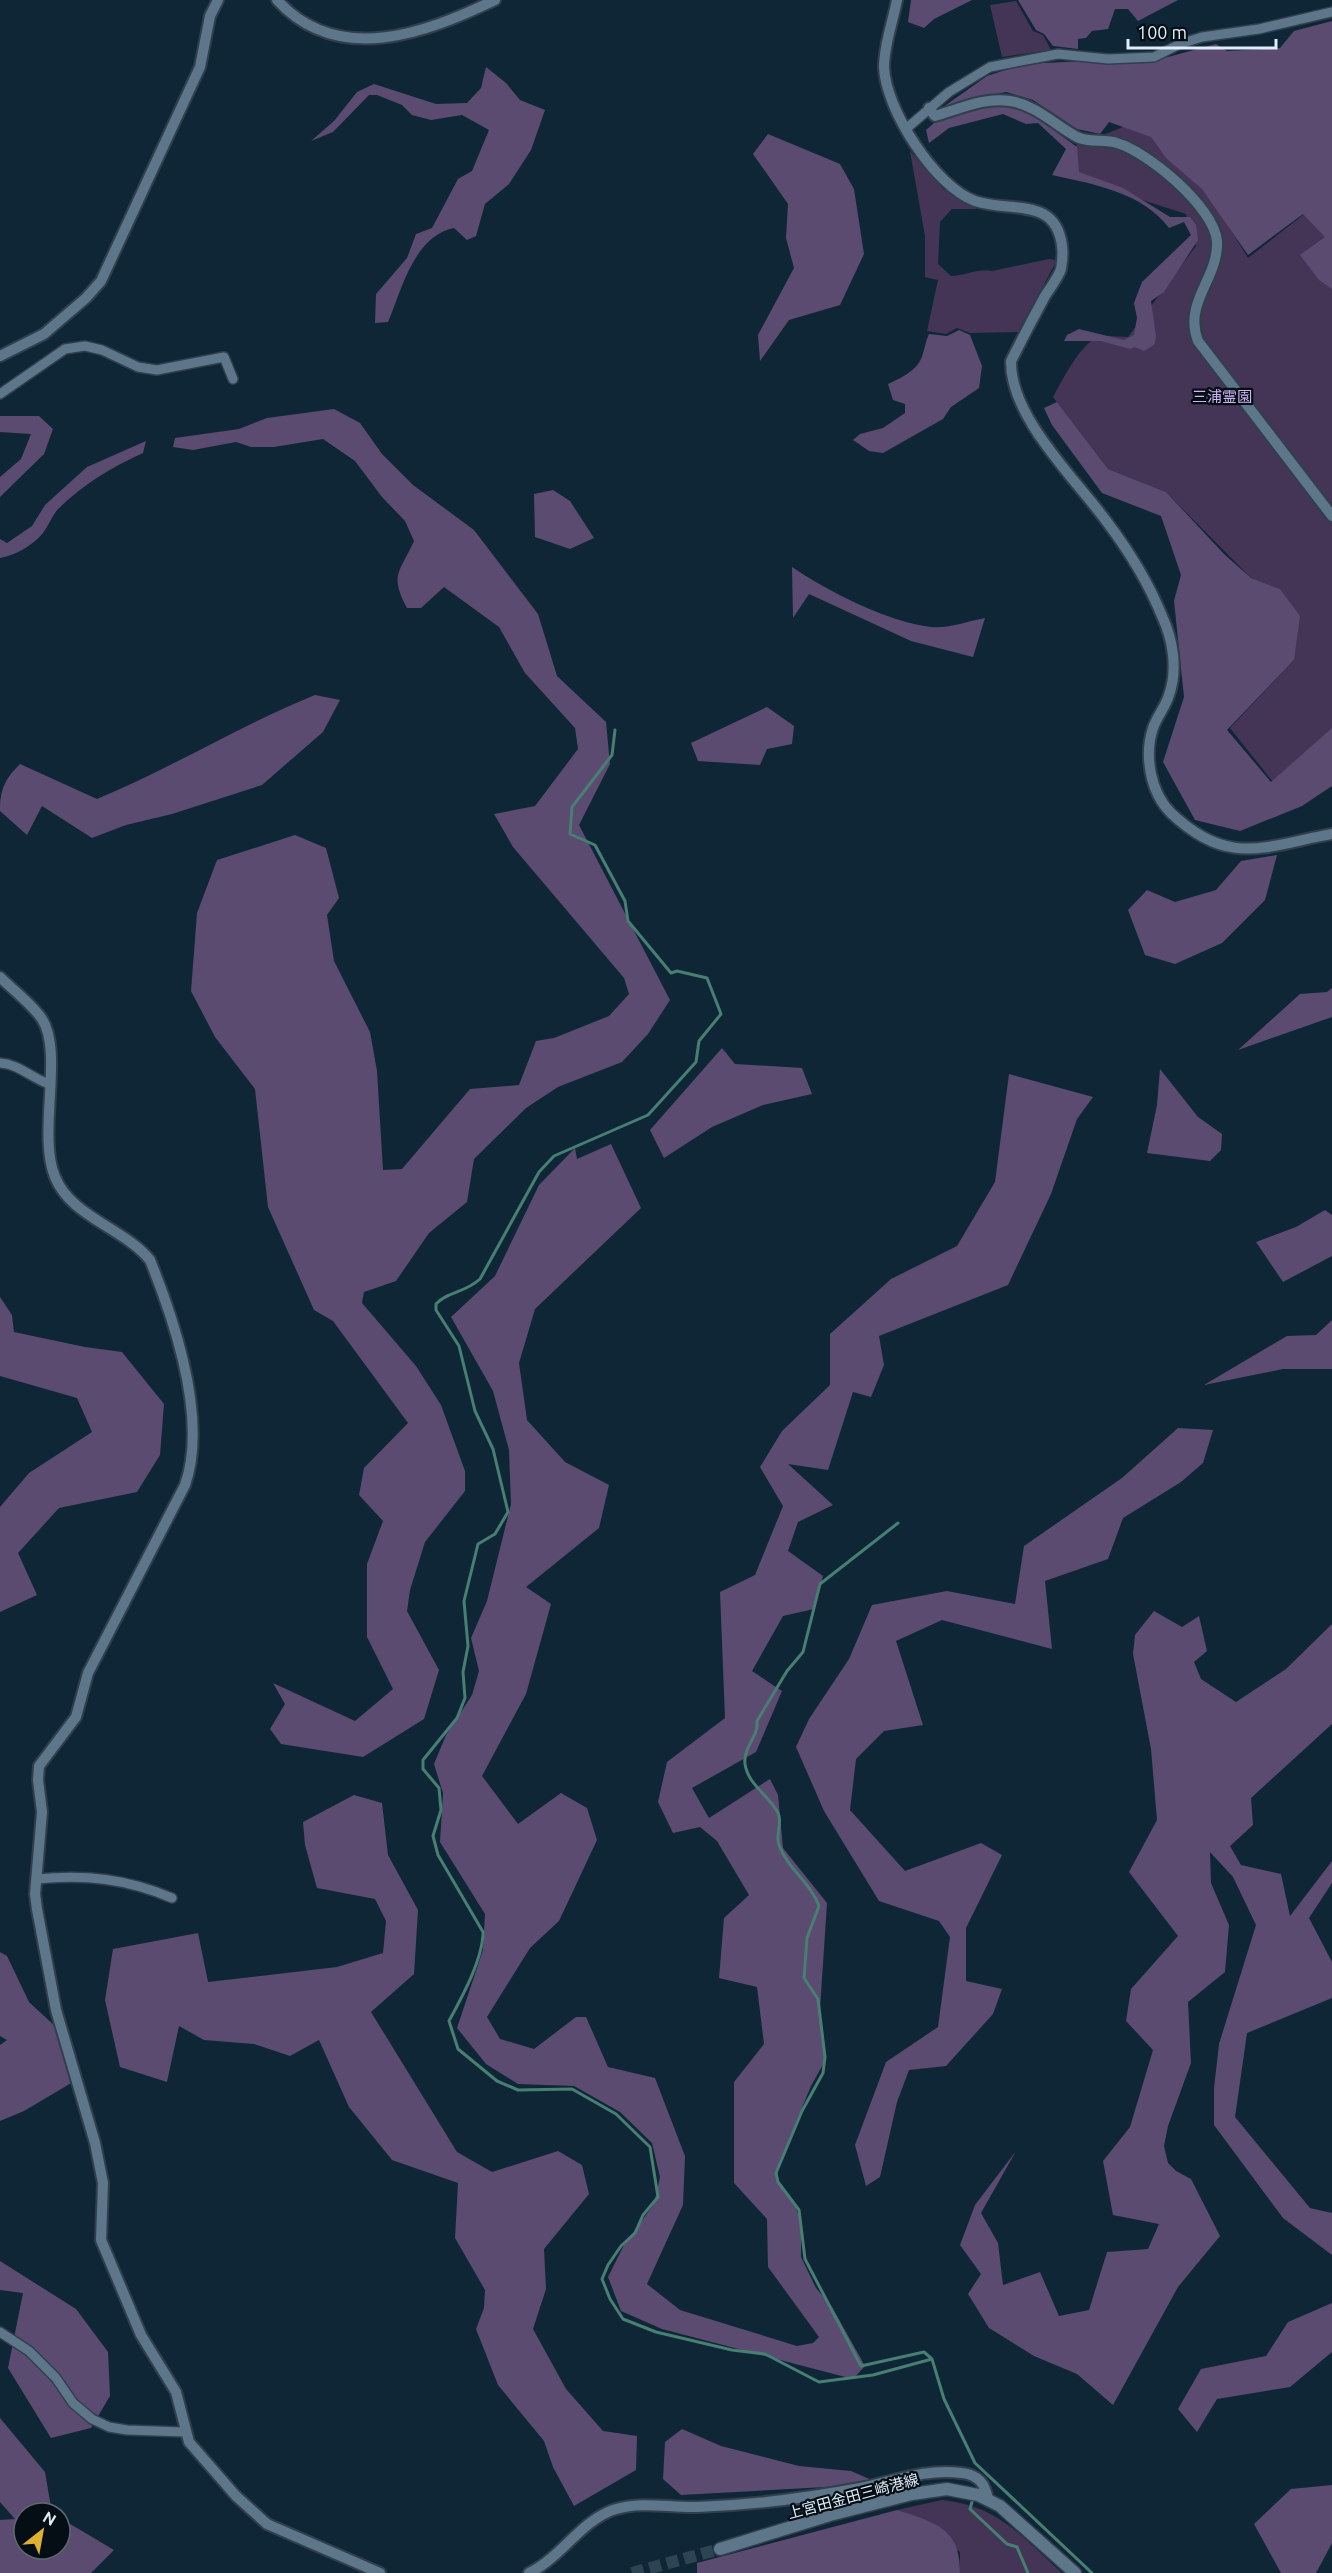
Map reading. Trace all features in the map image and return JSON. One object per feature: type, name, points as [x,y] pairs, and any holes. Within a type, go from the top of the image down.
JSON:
[{"type":"main road","name":"上宮田金田三崎港線","points":[[720,2549],[912,2494],[947,2489],[988,2499],[1013,2515],[1075,2573]]},
{"type":"street","points":[[0,356],[44,334],[86,298],[100,281],[200,67],[210,16],[218,0]]},
{"type":"street","points":[[277,0],[290,14],[309,26],[338,35],[368,39],[410,34],[443,23],[495,0]]},
{"type":"street","points":[[897,0],[884,65],[890,101],[924,158],[962,194],[975,201],[1032,209],[1048,216],[1057,225],[1062,248],[1061,268],[1011,361],[1011,375],[1015,392],[1027,416],[1108,523],[1148,583],[1171,634],[1174,671],[1171,687],[1154,726],[1150,742],[1150,766],[1155,787],[1170,811],[1201,837],[1238,849],[1278,847],[1332,834]]},
{"type":"street","points":[[907,128],[949,92],[990,67],[1058,54],[1108,59],[1154,57],[1180,44],[1202,37],[1259,29],[1332,12]]},
{"type":"street","points":[[929,108],[935,117],[984,100],[1011,101],[1046,115],[1079,139],[1115,142],[1131,148],[1199,202],[1211,219],[1217,241],[1215,258],[1192,320],[1198,341],[1332,516]]},
{"type":"street","points":[[0,393],[65,349],[85,346],[102,350],[138,367],[157,370],[224,357],[233,379]]},
{"type":"street","points":[[0,977],[42,1019],[48,1030],[51,1054],[49,1084],[51,1164],[58,1184],[75,1203],[140,1249],[150,1260],[188,1380],[193,1459],[185,1485],[87,1674],[76,1717],[39,1766],[38,1780],[42,1812],[37,1909],[56,2010],[95,2143],[103,2183],[101,2240],[141,2335],[176,2392],[184,2432],[189,2442],[222,2480],[267,2524],[380,2573]]},
{"type":"street","points":[[0,1063],[15,1066],[34,1080],[49,1084]]},
{"type":"street","points":[[37,1879],[76,1875],[139,1884],[172,1898]]},
{"type":"street","points":[[0,2332],[29,2351],[56,2378],[73,2403],[92,2419],[109,2427],[127,2430],[184,2432]]},
{"type":"street","points":[[529,2573],[541,2567],[599,2517],[625,2507],[698,2507],[791,2499],[934,2472],[974,2476],[982,2480],[988,2499]]},
{"type":"green space","points":[[1016,1],[1033,31],[1043,35],[1051,50],[1002,57],[990,5]]},
{"type":"green space","name":"三浦霊園","points":[[1133,123],[1180,148],[1248,258],[1308,211],[1332,239],[1332,730],[1273,782],[1230,728],[1294,660],[1280,589],[1251,578],[1166,492],[1108,469],[1053,397],[1079,354],[1092,340],[1102,336],[1128,337],[1196,246],[1186,214],[1074,178],[1073,147]]},
{"type":"green space","points":[[910,151],[943,189],[977,209],[952,209],[940,222],[938,264],[951,276],[992,271],[1049,259],[1057,260],[1018,332],[970,333],[957,328],[946,334],[927,331],[938,280],[925,277],[925,236]]},
{"type":"green space","points":[[942,2500],[962,2503],[994,2516],[1008,2525],[1062,2573],[960,2573],[960,2552],[897,2510]]},
{"type":"shaded area","points":[[911,0],[972,0],[934,19],[924,28],[908,22]]},
{"type":"shaded area","points":[[1018,0],[1178,0],[1138,21],[1128,9],[1115,9],[1108,29],[1092,31],[1086,38],[1078,39],[1078,49],[1053,46],[1044,34],[1036,30]]},
{"type":"shaded area","points":[[1332,21],[1332,289],[1319,280],[1300,255],[1325,237],[1303,214],[1248,255],[1202,189],[1167,159],[1151,137],[1109,122],[1100,134],[1077,129],[1033,100],[1006,92],[980,97],[949,110],[943,107],[987,76],[1024,64],[1168,57],[1216,44],[1227,51],[1280,48],[1294,31]]},
{"type":"shaded area","points":[[486,67],[506,83],[520,100],[545,110],[531,150],[509,184],[485,204],[476,236],[467,240],[454,228],[440,233],[429,241],[411,266],[388,322],[375,323],[376,294],[407,258],[416,234],[432,228],[458,179],[472,171],[489,130],[462,115],[431,120],[412,115],[402,105],[377,95],[369,95],[333,132],[311,141],[334,121],[357,92],[374,84],[436,104],[467,103],[481,88]]},
{"type":"shaded area","points":[[999,103],[1026,110],[1077,147],[1079,172],[1123,188],[1170,217],[1190,217],[1196,225],[1198,240],[1164,292],[1151,301],[1156,337],[1154,345],[1144,351],[1135,347],[1130,349],[1101,341],[1064,341],[1067,335],[1079,329],[1124,340],[1134,335],[1137,318],[1134,303],[1142,282],[1191,235],[1184,222],[1169,228],[1145,206],[1116,191],[1052,175],[1066,149],[1038,123],[1026,124],[1003,114],[949,128],[929,143],[926,130],[935,122]]},
{"type":"shaded area","points":[[768,134],[840,164],[854,189],[864,254],[840,305],[789,320],[760,361],[758,335],[794,268],[786,238],[788,204],[753,154]]},
{"type":"shaded area","points":[[959,330],[970,335],[982,366],[979,388],[951,407],[943,419],[883,453],[869,451],[853,440],[860,434],[883,428],[905,413],[905,404],[893,400],[888,384],[914,369],[921,358],[929,334],[947,336]]},
{"type":"shaded area","points":[[1057,402],[1108,469],[1166,492],[1225,555],[1251,578],[1280,589],[1300,616],[1294,660],[1227,730],[1271,782],[1332,728],[1332,786],[1302,806],[1240,831],[1195,820],[1163,762],[1184,697],[1174,601],[1181,575],[1161,516],[1102,493],[1052,425],[1044,408]]},
{"type":"shaded area","points":[[334,409],[360,423],[382,454],[413,485],[474,530],[538,614],[557,676],[606,722],[610,764],[579,825],[670,1000],[648,1034],[622,1062],[558,1087],[526,1108],[474,1159],[467,1202],[429,1233],[396,1281],[364,1292],[362,1303],[416,1366],[441,1405],[465,1471],[465,1491],[425,1542],[410,1590],[407,1611],[439,1670],[424,1719],[363,1757],[281,1744],[270,1729],[285,1704],[273,1683],[355,1721],[393,1689],[367,1637],[367,1564],[383,1521],[359,1495],[364,1468],[408,1423],[333,1321],[314,1310],[268,1207],[255,1089],[215,1037],[191,991],[197,913],[217,860],[295,835],[326,848],[339,898],[327,915],[334,961],[370,1032],[377,1071],[383,1170],[402,1169],[470,1089],[519,1085],[536,1041],[554,1038],[609,1016],[629,994],[624,978],[513,847],[494,814],[535,806],[578,749],[575,728],[525,673],[499,627],[444,587],[421,608],[407,608],[399,588],[398,574],[414,541],[405,521],[382,497],[355,461],[323,439],[274,447],[251,447],[236,442],[193,450],[173,447],[175,438],[239,429],[267,418]]},
{"type":"shaded area","points":[[0,416],[39,416],[53,429],[44,454],[0,497],[0,477],[21,459],[31,434],[0,432]]},
{"type":"shaded area","points":[[146,441],[143,453],[98,477],[58,509],[43,533],[34,542],[18,552],[0,558],[0,539],[7,543],[32,526],[45,505],[87,467]]},
{"type":"shaded area","points":[[553,490],[570,501],[594,538],[570,549],[535,537],[534,494]]},
{"type":"shaded area","points":[[792,567],[822,586],[858,604],[914,624],[944,627],[985,618],[973,657],[911,641],[809,594],[793,618]]},
{"type":"shaded area","points":[[315,695],[340,700],[323,732],[262,785],[172,814],[126,825],[92,838],[42,806],[27,835],[0,811],[4,785],[20,764],[97,799]]},
{"type":"shaded area","points":[[767,707],[794,726],[792,744],[767,749],[760,765],[698,761],[691,743]]},
{"type":"shaded area","points":[[1277,855],[1265,900],[1222,943],[1175,964],[1145,955],[1128,910],[1147,890],[1175,902],[1216,890],[1241,861]]},
{"type":"shaded area","points":[[1332,988],[1332,1017],[1238,1050],[1300,994],[1327,992]]},
{"type":"shaded area","points":[[722,1048],[735,1064],[802,1068],[812,1094],[763,1105],[712,1127],[664,1158],[650,1130]]},
{"type":"shaded area","points":[[1160,1069],[1198,1117],[1222,1134],[1221,1150],[1210,1161],[1147,1153],[1157,1105]]},
{"type":"shaded area","points":[[1009,1074],[1093,1097],[1077,1119],[1051,1194],[1008,1285],[879,1336],[884,1365],[871,1397],[853,1392],[828,1470],[788,1464],[833,1505],[798,1522],[788,1551],[823,1576],[814,1609],[783,1616],[752,1671],[782,1691],[756,1752],[692,1788],[709,1818],[770,1779],[778,1795],[783,1848],[827,1903],[820,2009],[826,2059],[811,2086],[777,2168],[779,2184],[796,2208],[801,2223],[801,2257],[816,2288],[832,2307],[865,2366],[853,2379],[662,2329],[621,2311],[608,2277],[624,2245],[654,2204],[660,2177],[652,2143],[620,2112],[574,2086],[518,2084],[486,2064],[457,2028],[483,1950],[485,1914],[440,1842],[443,1793],[434,1764],[446,1735],[472,1695],[479,1671],[471,1638],[487,1601],[511,1504],[509,1450],[493,1391],[451,1317],[495,1276],[539,1185],[575,1148],[577,1159],[611,1144],[641,1208],[535,1309],[519,1363],[527,1420],[565,1462],[609,1485],[599,1528],[526,1587],[551,1604],[526,1694],[482,1776],[518,1824],[561,1793],[587,1808],[597,1840],[559,1921],[530,1948],[487,2017],[500,2039],[534,2049],[576,2017],[586,2017],[608,2067],[655,2078],[685,2156],[683,2205],[647,2284],[680,2310],[797,2346],[813,2343],[819,2337],[768,2267],[767,2219],[734,2183],[734,2082],[764,2044],[757,1987],[719,1978],[724,1918],[749,1895],[717,1841],[700,1827],[673,1833],[658,1802],[667,1762],[725,1718],[720,1592],[755,1575],[783,1506],[760,1467],[782,1431],[830,1385],[830,1334],[891,1279],[957,1246],[995,1182]]},
{"type":"shaded area","points":[[1325,1210],[1332,1215],[1332,1256],[1283,1282],[1256,1242],[1296,1227]]},
{"type":"shaded area","points":[[0,1297],[12,1315],[14,1332],[85,1347],[122,1352],[164,1404],[160,1455],[137,1492],[59,1508],[18,1553],[37,1595],[0,1612],[0,1507],[29,1473],[92,1432],[77,1398],[0,1376]]},
{"type":"shaded area","points":[[1332,1320],[1332,1369],[1283,1369],[1204,1385],[1287,1336],[1316,1335]]},
{"type":"shaded area","points":[[1178,1428],[1213,1430],[1203,1463],[1181,1482],[1123,1518],[1108,1559],[1045,1581],[1052,1649],[942,1620],[896,1641],[923,1725],[884,1731],[856,1759],[850,1810],[905,1871],[981,1843],[1002,1855],[966,1928],[966,1981],[1002,1989],[993,2014],[946,2066],[909,2070],[897,2102],[880,2177],[866,2186],[855,2145],[886,2062],[938,2027],[950,1937],[939,1921],[879,1901],[824,1811],[796,1747],[809,1719],[849,1659],[872,1605],[947,1591],[1015,1604],[1024,1546],[1122,1478]]},
{"type":"shaded area","points":[[1154,1611],[1182,1627],[1199,1616],[1207,1651],[1194,1662],[1201,1679],[1236,1702],[1286,1669],[1332,1624],[1332,1724],[1251,1798],[1253,1825],[1230,1846],[1241,1865],[1281,1874],[1290,1916],[1332,1861],[1332,1883],[1309,1918],[1332,1962],[1332,1998],[1247,2033],[1235,2117],[1310,2208],[1332,2213],[1332,2255],[1283,2218],[1214,2125],[1214,2088],[1219,2044],[1256,1925],[1233,1877],[1210,1852],[1211,1883],[1229,1925],[1225,1972],[1188,2002],[1191,2063],[1168,2126],[1164,2146],[1168,2163],[1176,2171],[1191,2179],[1220,2236],[1178,2287],[1113,2405],[1077,2374],[1034,2356],[989,2328],[968,2294],[981,2274],[960,2245],[975,2205],[1016,2151],[981,2213],[998,2243],[1003,2285],[1040,2272],[1059,2316],[1089,2310],[1107,2252],[1148,2249],[1159,2224],[1113,2215],[1103,2161],[1130,2127],[1153,2050],[1126,2021],[1131,1989],[1178,1936],[1129,1872],[1157,1820],[1151,1749],[1133,1654],[1135,1635]]},
{"type":"shaded area","points":[[354,1795],[382,1803],[388,1855],[418,1910],[414,1974],[371,2012],[457,2152],[492,2172],[558,2151],[582,2165],[589,2194],[544,2249],[546,2289],[533,2329],[566,2389],[603,2431],[637,2436],[636,2470],[574,2506],[553,2467],[544,2441],[498,2385],[476,2329],[484,2308],[485,2290],[455,2238],[458,2183],[392,2160],[349,2107],[319,2040],[290,2056],[254,2044],[204,2040],[179,2026],[167,2082],[120,2067],[105,2000],[113,1949],[198,1933],[208,1982],[337,1967],[383,1953],[386,1921],[375,1899],[317,1888],[305,1845],[303,1822]]},
{"type":"shaded area","points":[[0,1952],[7,1956],[29,2002],[56,2027],[73,2082],[24,2111],[0,2121],[0,2045],[7,2040],[0,2036]]},
{"type":"shaded area","points":[[0,2261],[76,2309],[108,2352],[110,2396],[91,2428],[51,2438],[8,2368],[23,2293],[0,2290]]},
{"type":"shaded area","points":[[1332,2303],[1332,2352],[1290,2387],[1217,2399],[1197,2432],[1178,2409],[1201,2369],[1266,2356],[1288,2322]]},
{"type":"shaded area","points":[[0,2418],[45,2472],[50,2501],[12,2501],[12,2516],[0,2502]]},
{"type":"shaded area","points":[[682,2429],[721,2446],[799,2466],[851,2471],[881,2484],[681,2495],[663,2479],[665,2442]]},
{"type":"shaded area","points":[[1332,2485],[1332,2543],[1316,2573],[1281,2573],[1254,2524],[1291,2489]]},
{"type":"shaded area","points":[[897,2510],[934,2524],[950,2536],[956,2546],[960,2573],[697,2573],[697,2563]]},
{"type":"shaded area","points":[[12,2519],[12,2561],[72,2561],[72,2525],[114,2550],[91,2573],[0,2573],[0,2520]]},
{"type":"waterway","points":[[615,730],[612,755],[572,807],[570,834],[595,845],[625,901],[628,921],[671,973],[677,971],[707,978],[721,1014],[699,1041],[696,1062],[648,1115],[554,1156],[539,1172],[480,1279],[436,1304],[436,1310],[459,1346],[475,1411],[493,1449],[508,1512],[495,1534],[478,1544],[464,1601],[468,1646],[463,1672],[465,1698],[457,1718],[423,1760],[423,1769],[439,1788],[441,1810],[433,1836],[438,1855],[483,1932],[476,1966],[449,2021],[458,2049],[497,2081],[518,2090],[572,2089],[616,2114],[650,2147],[658,2197],[643,2215],[635,2233],[621,2246],[608,2265],[602,2279],[610,2299],[623,2319],[656,2332],[732,2350],[765,2354],[819,2382],[873,2375],[932,2359]]},
{"type":"waterway","points":[[898,1523],[820,1584],[803,1652],[787,1671],[757,1721],[756,1732],[746,1752],[745,1764],[750,1778],[778,1813],[780,1821],[778,1841],[783,1854],[815,1897],[819,1906],[807,1938],[804,1978],[818,1999],[825,2057],[823,2073],[802,2111],[776,2173],[778,2182],[799,2210],[805,2259],[861,2366],[924,2352],[932,2359],[944,2399],[975,2463],[1092,2573]]},
{"type":"waterway","points":[[972,2502],[970,2509],[1007,2544],[1017,2547],[1028,2573]]},
{"type":"tunnel","points":[[632,2573],[720,2549]]}]
